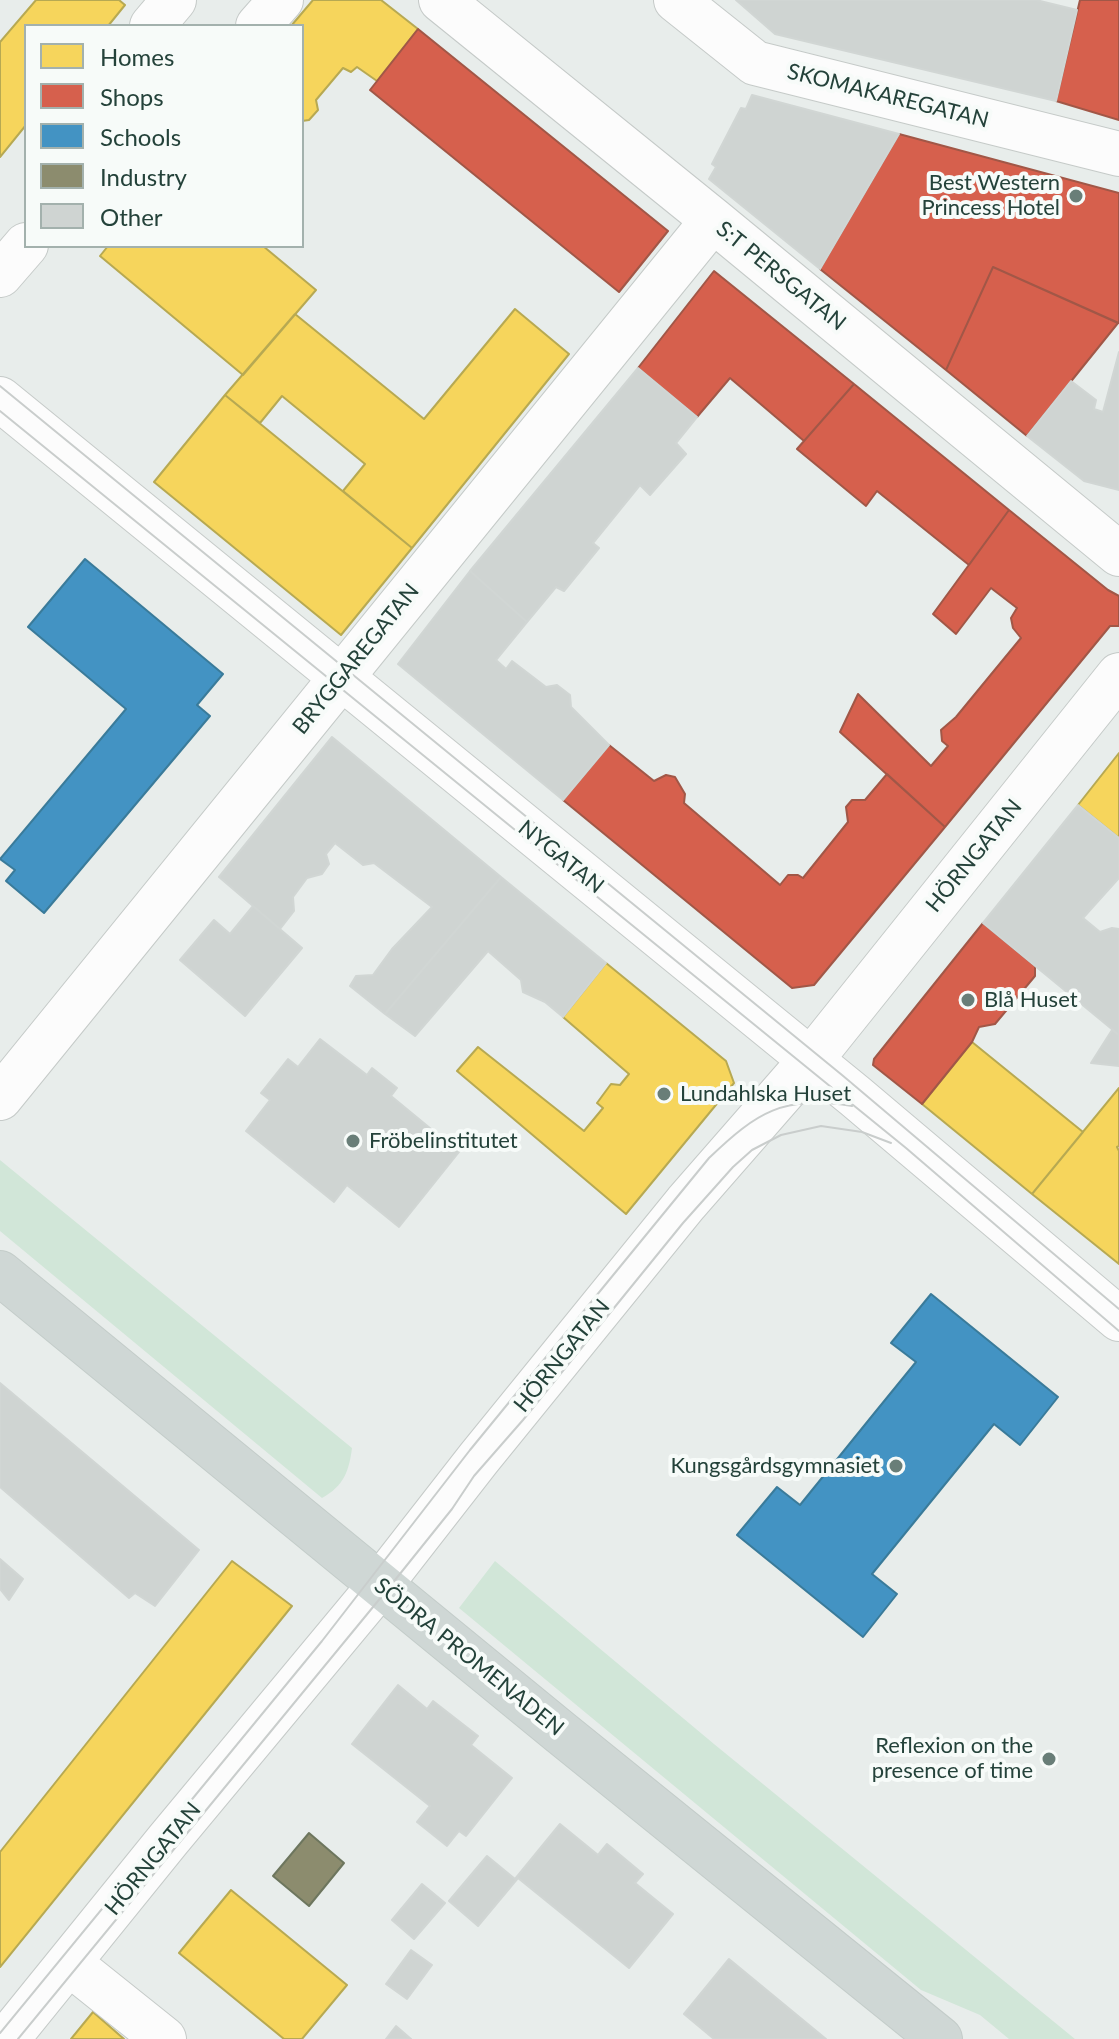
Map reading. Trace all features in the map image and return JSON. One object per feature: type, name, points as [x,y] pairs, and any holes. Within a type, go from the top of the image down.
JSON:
[{"type":"main road","name":"SÖDRA PROMENADEN","points":[[0,1273],[940,2039]]},
{"type":"street","points":[[154,24],[174,0]]},
{"type":"street","points":[[260,24],[281,0]]},
{"type":"street","name":"S:T PERSGATAN","points":[[441,0],[1119,554]]},
{"type":"street","name":"SKOMAKAREGATAN","points":[[676,0],[755,63],[1119,154]]},
{"type":"street","name":"BRYGGAREGATAN","points":[[0,1098],[713,220]]},
{"type":"street","points":[[0,275],[24,247]]},
{"type":"street","name":"NYGATAN","points":[[0,399],[810,1061],[1119,1319]]},
{"type":"street","name":"HÖRNGATAN","points":[[7,2039],[380,1585],[686,1203],[810,1061],[1119,675]]},
{"type":"street","points":[[69,1963],[164,2039]]},
{"type":"green space","points":[[0,1160],[352,1448],[347,1471],[336,1488],[322,1498],[0,1231]]},
{"type":"green space","points":[[495,1561],[1075,2039],[1009,2039],[980,2015],[921,1990],[459,1608]]},
{"type":"building: Homes","points":[[36,0],[119,0],[125,5],[110,24],[24,24],[24,127],[0,157],[0,42]]},
{"type":"building: Homes","points":[[313,0],[381,0],[418,29],[377,81],[357,67],[351,72],[343,68],[316,100],[318,110],[309,120],[304,121],[304,24],[293,24]]},
{"type":"building: Homes","points":[[106,248],[265,248],[316,290],[243,375],[100,256]]},
{"type":"building: Homes","points":[[515,309],[569,354],[412,548],[343,491],[365,464],[282,396],[260,423],[225,395],[295,314],[424,419]]},
{"type":"building: Homes","points":[[225,395],[412,548],[341,635],[154,482]]},
{"type":"building: Homes","points":[[1119,753],[1119,838],[1078,805]]},
{"type":"building: Homes","name":"Lundahlska Huset","points":[[606,963],[726,1061],[734,1083],[626,1214],[457,1071],[478,1047],[584,1131],[603,1108],[597,1103],[611,1084],[620,1085],[629,1074],[563,1017]]},
{"type":"building: Homes","points":[[972,1042],[1083,1132],[1032,1194],[922,1104]]},
{"type":"building: Homes","points":[[1119,1088],[1117,1147],[1119,1264],[1032,1194]]},
{"type":"building: Homes","points":[[232,1561],[292,1606],[0,1967],[0,1852]]},
{"type":"building: Homes","points":[[231,1890],[347,1985],[302,2039],[284,2039],[179,1953]]},
{"type":"building: Homes","points":[[93,2012],[124,2039],[71,2039]]},
{"type":"building: Shops","points":[[1080,0],[1119,0],[1119,120],[1056,101]]},
{"type":"building: Shops","points":[[418,29],[668,231],[619,292],[370,90]]},
{"type":"building: Shops","points":[[899,134],[1119,193],[1119,323],[993,267],[946,370],[820,269]]},
{"type":"building: Shops","points":[[993,267],[1118,323],[1027,436],[946,370]]},
{"type":"building: Shops","points":[[714,271],[854,384],[804,441],[730,378],[697,417],[638,368]]},
{"type":"building: Shops","points":[[854,384],[1009,510],[969,565],[877,491],[866,506],[797,449]]},
{"type":"building: Shops","points":[[1009,510],[1119,596],[1119,626],[1110,626],[945,827],[840,732],[858,694],[931,766],[948,746],[942,741],[941,730],[956,717],[1021,638],[1013,628],[1011,618],[1017,608],[991,588],[956,634],[933,614]]},
{"type":"building: Shops","points":[[609,745],[654,781],[666,775],[675,777],[685,794],[684,803],[780,885],[788,875],[803,878],[848,822],[846,807],[852,800],[865,800],[887,774],[945,827],[814,985],[792,988],[563,800]]},
{"type":"building: Shops","name":"Blå Huset","points":[[983,923],[1035,966],[1035,976],[995,1024],[979,1027],[972,1042],[922,1104],[873,1065],[874,1059]]},
{"type":"building: Schools","points":[[85,559],[223,674],[197,705],[210,716],[44,913],[6,881],[15,870],[0,859],[126,709],[28,627]]},
{"type":"building: Schools","name":"Kungsgårdsgymnasiet","points":[[931,1294],[1058,1397],[1020,1445],[994,1424],[872,1574],[897,1594],[863,1637],[737,1535],[777,1487],[800,1505],[916,1362],[891,1343]]},
{"type":"building: Industry","points":[[309,1833],[344,1863],[309,1906],[273,1876]]},
{"type":"building: Other","points":[[736,0],[1036,0],[1077,10],[1056,101],[775,34]]},
{"type":"building: Other","points":[[752,95],[899,134],[820,269],[709,179],[716,167],[712,164],[741,108],[746,109]]},
{"type":"building: Other","points":[[1119,352],[1119,490],[1084,481],[1027,436],[1071,381],[1096,400],[1094,409],[1103,412]]},
{"type":"building: Other","points":[[638,368],[697,417],[676,443],[686,454],[650,495],[640,485],[593,543],[599,548],[564,591],[556,587],[527,622],[470,571]]},
{"type":"building: Other","points":[[470,571],[527,622],[496,660],[506,669],[512,661],[546,687],[557,685],[570,695],[571,707],[609,745],[563,800],[398,664]]},
{"type":"building: Other","points":[[332,737],[501,877],[385,1014],[350,986],[356,976],[373,975],[392,949],[432,907],[374,863],[363,865],[335,843],[326,854],[329,864],[322,874],[307,878],[293,897],[294,911],[280,929],[219,877]]},
{"type":"building: Other","points":[[1078,805],[1119,838],[1119,878],[1083,918],[1100,932],[1119,929],[1119,1035],[983,923]]},
{"type":"building: Other","points":[[501,877],[606,963],[563,1017],[545,1002],[523,992],[521,980],[488,951],[415,1036],[385,1014]]},
{"type":"building: Other","points":[[253,906],[302,948],[245,1016],[180,960],[214,920],[230,934]]},
{"type":"building: Other","points":[[1112,1030],[1119,1035],[1119,1066],[1091,1063]]},
{"type":"building: Other","name":"Fröbelinstitutet","points":[[320,1039],[367,1075],[372,1068],[397,1088],[391,1096],[459,1152],[399,1227],[347,1185],[334,1202],[246,1131],[270,1100],[261,1093],[288,1059],[298,1067]]},
{"type":"building: Other","points":[[0,1383],[199,1550],[155,1606],[135,1593],[129,1598],[0,1487]]},
{"type":"building: Other","points":[[0,1559],[23,1579],[9,1600],[0,1589]]},
{"type":"building: Other","points":[[398,1685],[427,1709],[433,1701],[478,1736],[471,1745],[512,1778],[466,1836],[459,1831],[447,1846],[417,1822],[430,1806],[352,1744]]},
{"type":"building: Other","points":[[560,1824],[598,1855],[607,1844],[643,1874],[635,1883],[673,1914],[629,1968],[518,1878],[478,1926],[449,1901],[487,1856],[515,1879]]},
{"type":"building: Other","points":[[422,1884],[445,1903],[414,1939],[392,1920]]},
{"type":"building: Other","points":[[411,1950],[432,1965],[407,1999],[386,1984]]},
{"type":"building: Other","points":[[729,1959],[826,2039],[714,2039],[684,2014]]},
{"type":"building: Other","points":[[396,2026],[411,2039],[386,2039]]},
{"type":"tram line","points":[[0,386],[842,1075],[1119,1309]]},
{"type":"tram line","points":[[0,411],[906,1148],[1119,1331]]},
{"type":"tram line","points":[[0,2033],[322,1641],[470,1450],[709,1158],[757,1118],[789,1105],[828,1103],[852,1106]]},
{"type":"tram line","points":[[18,2039],[387,1590],[452,1509],[474,1476],[733,1167],[752,1150],[781,1135],[821,1126],[862,1132],[891,1143]]},
{"type":"place","name":"Best Western Princess Hotel","points":[[1076,196]]},
{"type":"place","name":"Blå Huset","points":[[968,1000]]},
{"type":"place","name":"Lundahlska Huset","points":[[664,1094]]},
{"type":"place","name":"Fröbelinstitutet","points":[[353,1141]]},
{"type":"place","name":"Kungsgårdsgymnasiet","points":[[896,1466]]},
{"type":"place","name":"Reflexion on the presence of time","points":[[1049,1759]]}]
